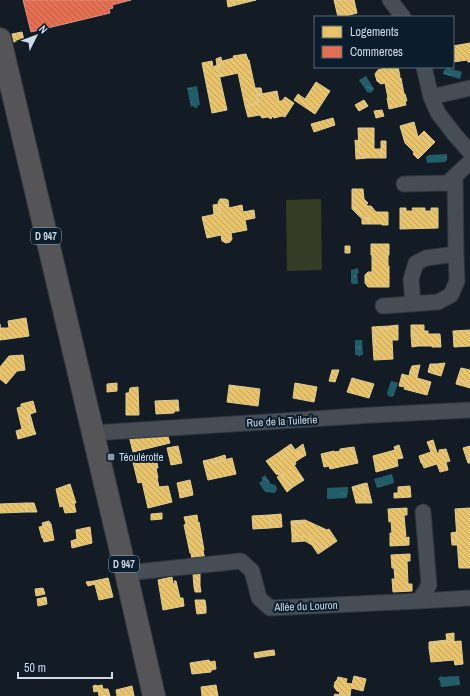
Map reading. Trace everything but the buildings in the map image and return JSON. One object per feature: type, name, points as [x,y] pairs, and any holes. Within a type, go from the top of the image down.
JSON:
[{"type":"main road","name":"D 947","points":[[0,39],[154,696]]},
{"type":"street","points":[[390,0],[402,16]]},
{"type":"street","points":[[424,68],[431,97],[438,113],[455,136],[470,152]]},
{"type":"street","points":[[431,97],[470,88]]},
{"type":"street","points":[[404,184],[448,182],[470,162]]},
{"type":"street","points":[[383,306],[438,302],[451,295],[457,281],[455,176]]},
{"type":"street","points":[[413,304],[411,279],[416,263],[426,258],[456,254]]},
{"type":"street","name":"Rue de la Tuilerie","points":[[93,433],[470,410]]},
{"type":"street","points":[[419,601],[429,585],[423,512]]},
{"type":"street","name":"Allée du Louron","points":[[126,573],[241,561],[252,570],[259,598],[270,608],[470,598]]},
{"type":"green space","points":[[321,199],[322,270],[287,271],[286,200]]},
{"type":"water","points":[[449,68],[462,72],[460,79],[443,74],[444,70]]},
{"type":"water","points":[[366,76],[374,89],[371,93],[368,93],[359,80]]},
{"type":"water","points":[[197,86],[200,105],[195,108],[193,106],[191,107],[187,88]]},
{"type":"water","points":[[447,154],[447,160],[445,162],[427,163],[426,157],[429,155]]},
{"type":"water","points":[[358,268],[358,283],[352,284],[351,270]]},
{"type":"water","points":[[355,340],[362,340],[363,355],[359,357],[358,355],[355,355]]},
{"type":"water","points":[[391,381],[398,383],[392,397],[388,396],[387,393]]},
{"type":"water","points":[[392,474],[394,483],[377,488],[374,479]]},
{"type":"water","points":[[265,475],[271,484],[277,487],[274,493],[265,492],[259,483],[263,480],[261,478]]},
{"type":"water","points":[[348,487],[347,498],[327,499],[327,488]]},
{"type":"water","points":[[441,676],[459,676],[460,685],[441,687],[438,679]]},
{"type":"place","name":"Téoulérotte","points":[[111,457]]}]
